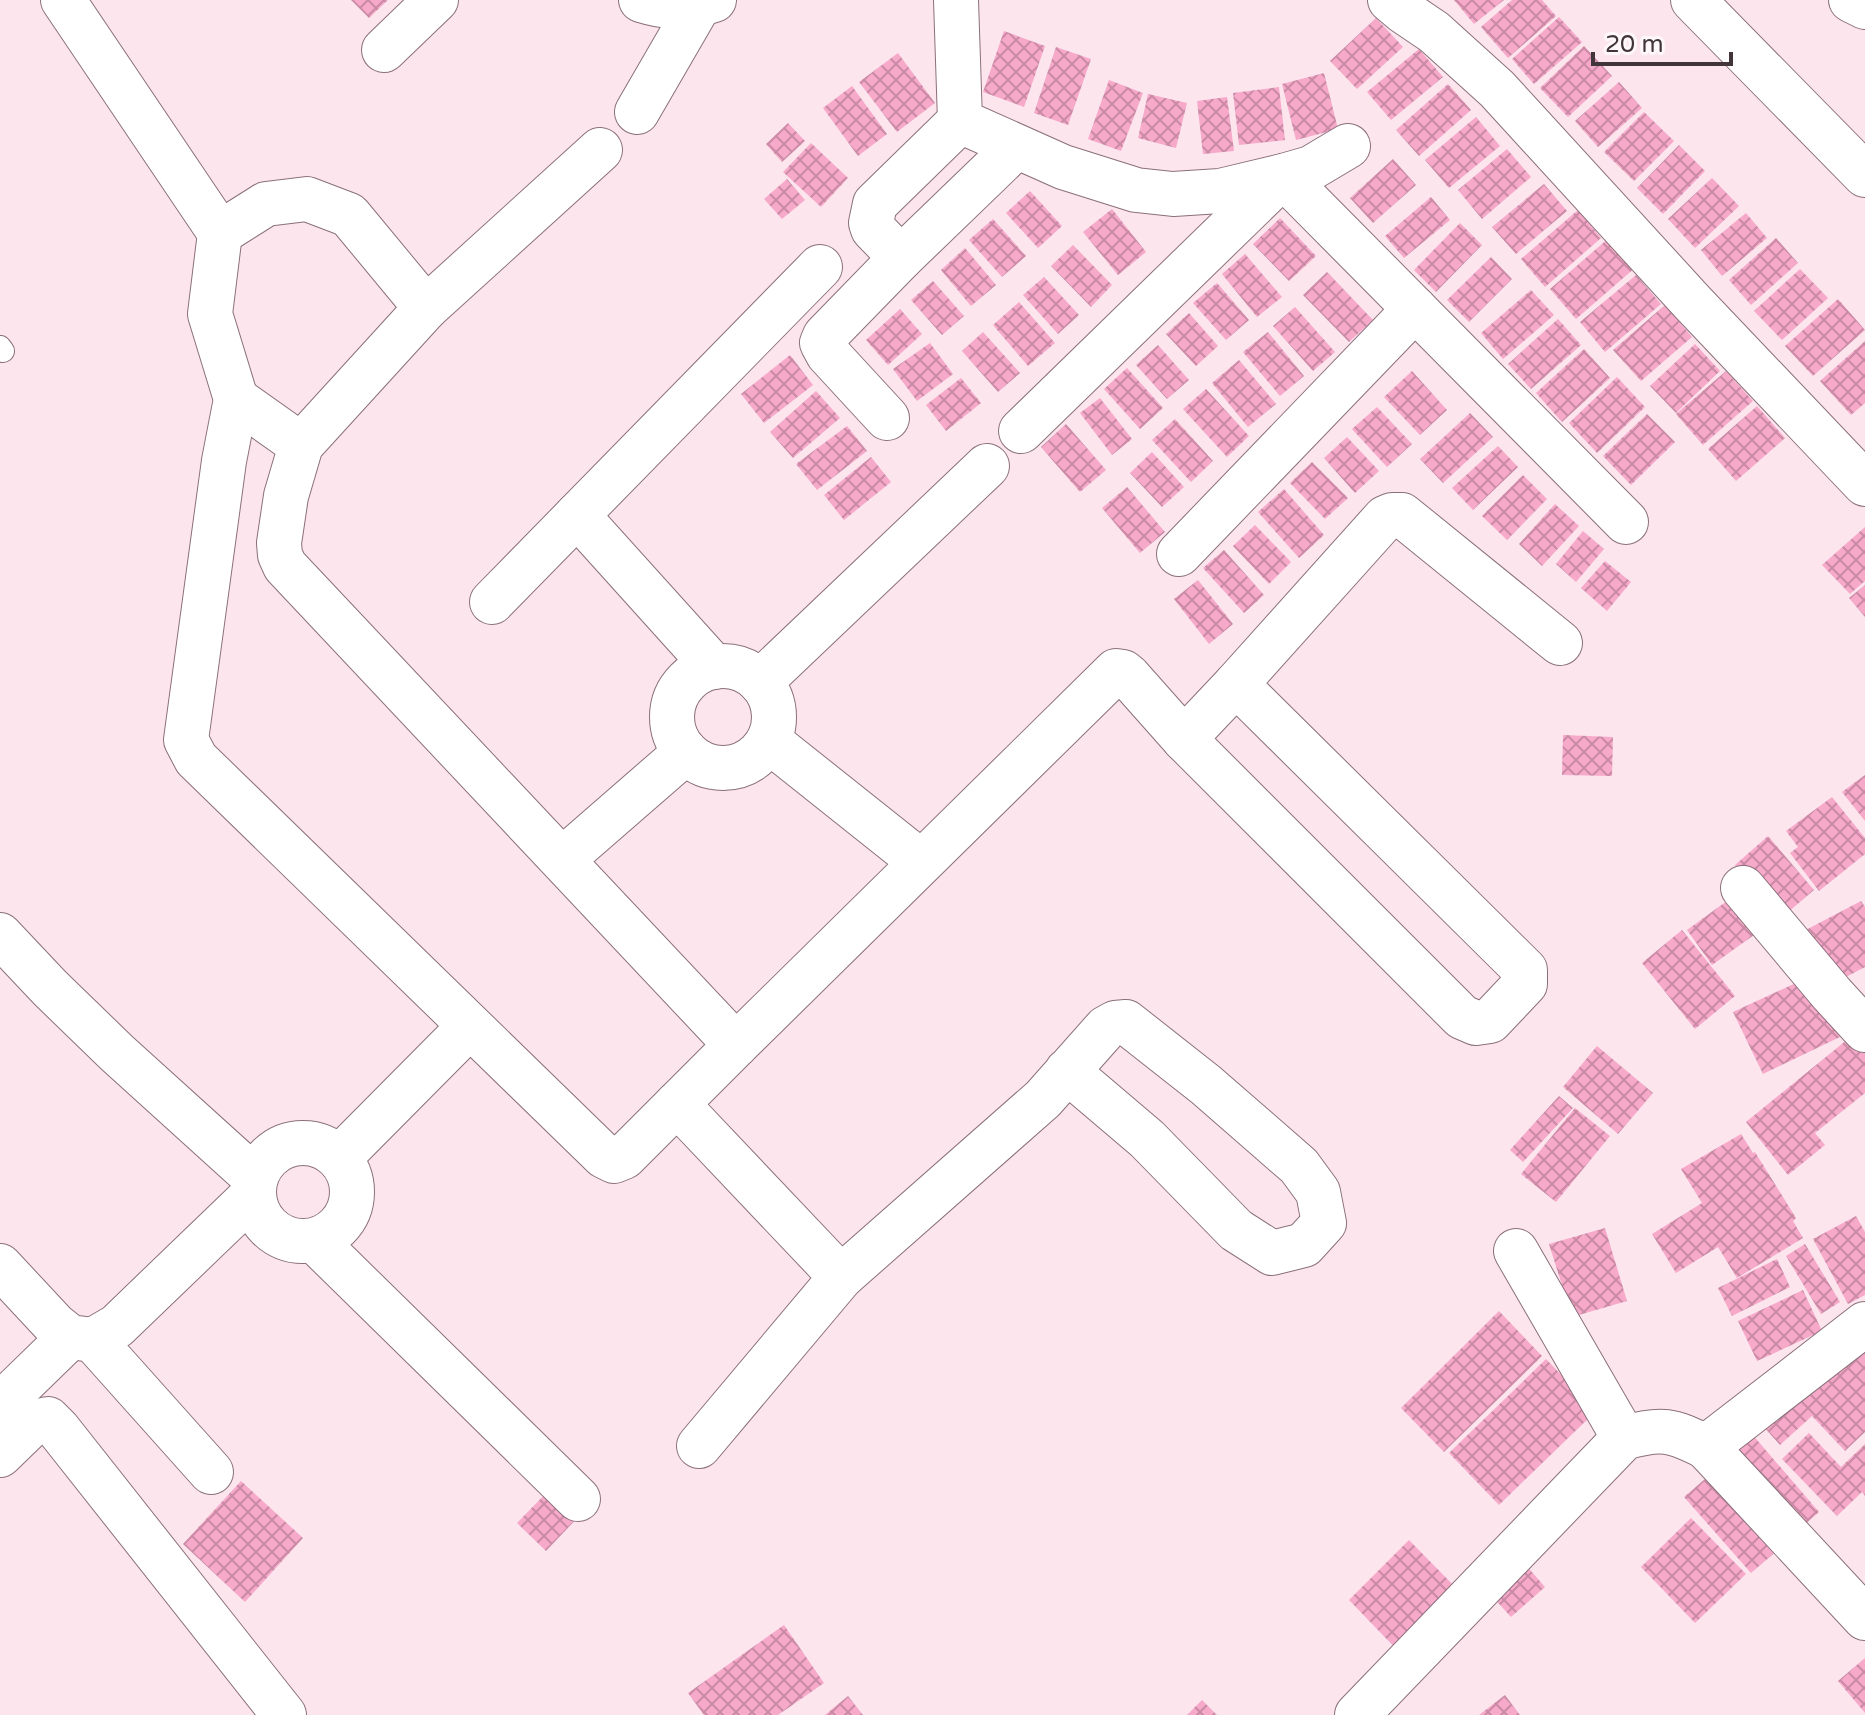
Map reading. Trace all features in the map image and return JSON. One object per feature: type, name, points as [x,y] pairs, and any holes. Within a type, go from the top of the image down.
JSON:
[{"type":"street","points":[[63,0],[220,233],[210,314],[236,399],[224,461],[186,740],[196,759],[604,1156],[614,1161],[624,1157],[1116,671],[1129,677],[1184,739],[1462,1017],[1476,1023],[1490,1021],[1525,984],[1525,970],[1236,684]]},
{"type":"street","points":[[384,50],[436,0]]},
{"type":"street","points":[[641,0],[678,8],[706,3]]},
{"type":"street","points":[[901,258],[873,229],[871,223],[875,204],[960,121],[956,0]]},
{"type":"street","points":[[1693,0],[1865,175]]},
{"type":"street","points":[[1851,0],[1865,7]]},
{"type":"street","points":[[637,112],[706,3]]},
{"type":"street","points":[[1400,4],[1497,89],[1692,302],[1865,484]]},
{"type":"street","points":[[960,121],[1063,167],[1136,190],[1173,194],[1220,191],[1283,176],[1311,168],[1348,146]]},
{"type":"street","points":[[887,418],[828,354],[822,343],[825,336],[1016,147]]},
{"type":"street","points":[[600,150],[426,308],[301,445],[286,496],[280,555],[285,566],[736,1045]]},
{"type":"street","points":[[1283,176],[1626,522]]},
{"type":"street","points":[[1021,431],[1283,176]]},
{"type":"street","points":[[220,233],[266,204],[307,199],[349,215],[426,308]]},
{"type":"street","points":[[492,602],[820,267]]},
{"type":"street","points":[[1179,554],[1415,309]]},
{"type":"street","points":[[236,399],[301,445]]},
{"type":"street","points":[[760,682],[987,466]]},
{"type":"street","points":[[577,515],[714,667]]},
{"type":"street","points":[[1184,739],[1385,518],[1392,515],[1402,515],[1560,643]]},
{"type":"street","points":[[714,667],[739,668],[760,682],[772,700],[775,721],[769,741],[746,764],[731,768],[714,768],[698,762],[686,752],[676,737],[672,719],[674,701],[683,685],[696,673],[714,667]]},
{"type":"street","points":[[769,741],[921,862]]},
{"type":"street","points":[[563,859],[686,752]]},
{"type":"street","points":[[1743,888],[1865,1030]]},
{"type":"street","points":[[0,935],[50,988],[254,1187],[257,1212],[267,1226],[281,1237],[297,1242],[315,1241],[330,1234],[343,1223],[353,1189],[339,1158],[325,1148],[291,1144],[275,1151],[263,1163],[254,1187],[117,1326],[81,1338],[0,1405]]},
{"type":"street","points":[[699,1446],[841,1277],[1043,1099],[1067,1071],[1106,1028],[1115,1023],[1126,1022],[1206,1085],[1299,1166],[1318,1192],[1324,1223],[1304,1245],[1272,1253],[1236,1230],[1147,1139],[1067,1071]]},
{"type":"street","points":[[339,1158],[470,1026]]},
{"type":"street","points":[[677,1104],[841,1277]]},
{"type":"street","points":[[315,1241],[578,1499]]},
{"type":"street","points":[[1516,1251],[1624,1438]]},
{"type":"street","points":[[0,1266],[55,1325],[81,1338],[211,1472]]},
{"type":"street","points":[[1706,1447],[1865,1324]]},
{"type":"street","points":[[0,1455],[34,1422],[48,1419],[284,1715]]},
{"type":"street","points":[[1357,1715],[1624,1438],[1648,1431],[1677,1433],[1706,1447],[1865,1618]]},
{"type":"building","points":[[351,0],[388,0],[369,18]]},
{"type":"building","points":[[1454,0],[1504,0],[1474,24]]},
{"type":"building","points":[[1512,0],[1542,0],[1556,16],[1508,58],[1481,27]]},
{"type":"building","points":[[1559,17],[1582,42],[1534,84],[1512,59]]},
{"type":"building","points":[[1376,18],[1403,47],[1357,89],[1330,61]]},
{"type":"building","points":[[1004,31],[1045,46],[1024,107],[983,92]]},
{"type":"building","points":[[1584,46],[1612,76],[1568,117],[1540,88]]},
{"type":"building","points":[[1056,47],[1091,59],[1068,125],[1034,113]]},
{"type":"building","points":[[1419,49],[1443,77],[1391,120],[1367,92]]},
{"type":"building","points":[[898,53],[935,103],[897,132],[859,82]]},
{"type":"building","points":[[1324,73],[1338,129],[1296,140],[1282,84]]},
{"type":"building","points":[[1109,80],[1143,93],[1121,151],[1088,139]]},
{"type":"building","points":[[1619,82],[1642,108],[1598,147],[1575,121]]},
{"type":"building","points":[[1448,84],[1471,110],[1419,156],[1396,130]]},
{"type":"building","points":[[852,86],[887,134],[858,156],[823,108]]},
{"type":"building","points":[[1279,87],[1285,140],[1239,145],[1233,93]]},
{"type":"building","points":[[1148,94],[1187,103],[1176,148],[1138,138]]},
{"type":"building","points":[[1227,97],[1234,151],[1203,154],[1197,101]]},
{"type":"building","points":[[1644,112],[1674,141],[1634,181],[1604,152]]},
{"type":"building","points":[[1476,117],[1500,146],[1449,188],[1425,160]]},
{"type":"building","points":[[788,123],[805,141],[782,162],[766,144]]},
{"type":"building","points":[[811,143],[848,178],[821,207],[783,172]]},
{"type":"building","points":[[1679,145],[1705,171],[1663,214],[1637,188]]},
{"type":"building","points":[[1507,149],[1531,177],[1482,219],[1458,190]]},
{"type":"building","points":[[1393,159],[1416,185],[1373,223],[1350,198]]},
{"type":"building","points":[[1712,178],[1739,206],[1695,248],[1668,219]]},
{"type":"building","points":[[787,179],[805,200],[782,219],[764,199]]},
{"type":"building","points":[[1544,184],[1567,211],[1516,254],[1492,227]]},
{"type":"building","points":[[1030,191],[1062,226],[1038,248],[1006,213]]},
{"type":"building","points":[[1431,197],[1450,220],[1404,258],[1385,236]]},
{"type":"building","points":[[1112,209],[1146,252],[1118,275],[1083,232]]},
{"type":"building","points":[[1578,210],[1601,238],[1545,287],[1521,259]]},
{"type":"building","points":[[1746,213],[1767,238],[1722,276],[1701,250]]},
{"type":"building","points":[[1280,218],[1316,256],[1289,281],[1253,244]]},
{"type":"building","points":[[993,219],[1026,256],[1002,277],[969,240]]},
{"type":"building","points":[[1460,223],[1482,245],[1436,292],[1414,270]]},
{"type":"building","points":[[1610,237],[1636,267],[1576,319],[1550,289]]},
{"type":"building","points":[[1776,238],[1798,263],[1751,305],[1729,280]]},
{"type":"building","points":[[1073,245],[1112,285],[1091,307],[1051,266]]},
{"type":"building","points":[[965,248],[996,285],[971,306],[941,270]]},
{"type":"building","points":[[1245,254],[1282,297],[1257,317],[1222,274]]},
{"type":"building","points":[[1491,257],[1512,279],[1469,322],[1447,300]]},
{"type":"building","points":[[1800,269],[1828,298],[1782,340],[1754,311]]},
{"type":"building","points":[[1327,272],[1373,320],[1349,342],[1303,295]]},
{"type":"building","points":[[1636,275],[1661,304],[1605,352],[1580,322]]},
{"type":"building","points":[[1044,277],[1079,315],[1058,334],[1023,295]]},
{"type":"building","points":[[933,281],[964,316],[942,335],[911,300]]},
{"type":"building","points":[[1217,283],[1249,320],[1226,340],[1193,303]]},
{"type":"building","points":[[1531,290],[1554,315],[1503,359],[1481,333]]},
{"type":"building","points":[[1838,299],[1865,330],[1813,376],[1785,346]]},
{"type":"building","points":[[1019,302],[1055,343],[1028,366],[993,325]]},
{"type":"building","points":[[1665,305],[1692,337],[1641,381],[1613,350]]},
{"type":"building","points":[[1295,307],[1335,352],[1313,371],[1273,326]]},
{"type":"building","points":[[900,309],[922,334],[888,365],[866,340]]},
{"type":"building","points":[[1189,313],[1218,346],[1196,366],[1166,334]]},
{"type":"building","points":[[1558,319],[1581,345],[1531,389],[1508,364]]},
{"type":"building","points":[[983,332],[1020,373],[998,392],[962,351]]},
{"type":"building","points":[[1268,332],[1304,376],[1280,396],[1243,352]]},
{"type":"building","points":[[1865,341],[1865,403],[1851,415],[1820,381]]},
{"type":"building","points":[[930,343],[953,374],[917,401],[893,369]]},
{"type":"building","points":[[1695,344],[1720,371],[1676,413],[1650,386]]},
{"type":"building","points":[[1158,345],[1189,380],[1167,399],[1136,365]]},
{"type":"building","points":[[1584,349],[1610,378],[1562,422],[1536,393]]},
{"type":"building","points":[[790,355],[813,385],[764,423],[741,394]]},
{"type":"building","points":[[1239,360],[1276,404],[1248,427],[1212,383]]},
{"type":"building","points":[[1127,368],[1163,408],[1140,429],[1104,389]]},
{"type":"building","points":[[1412,371],[1447,410],[1420,435],[1384,397]]},
{"type":"building","points":[[1726,371],[1753,401],[1703,445],[1676,414]]},
{"type":"building","points":[[1617,377],[1645,407],[1597,453],[1569,423]]},
{"type":"building","points":[[961,378],[981,403],[946,431],[926,405]]},
{"type":"building","points":[[1206,389],[1249,436],[1227,457],[1183,409]]},
{"type":"building","points":[[816,391],[840,418],[793,458],[770,432]]},
{"type":"building","points":[[1100,398],[1132,439],[1112,455],[1080,413]]},
{"type":"building","points":[[1757,406],[1785,438],[1736,481],[1708,449]]},
{"type":"building","points":[[1377,407],[1412,444],[1387,467],[1352,429]]},
{"type":"building","points":[[1470,413],[1493,437],[1443,483],[1420,459]]},
{"type":"building","points":[[1647,414],[1675,442],[1631,485],[1603,456]]},
{"type":"building","points":[[1175,419],[1213,461],[1191,482],[1152,440]]},
{"type":"building","points":[[1066,424],[1106,470],[1080,492],[1041,447]]},
{"type":"building","points":[[847,426],[867,451],[817,490],[796,464]]},
{"type":"building","points":[[1347,437],[1379,471],[1355,493],[1324,458]]},
{"type":"building","points":[[1498,446],[1518,467],[1473,510],[1452,488]]},
{"type":"building","points":[[1152,452],[1184,487],[1162,507],[1130,473]]},
{"type":"building","points":[[871,457],[891,482],[844,520],[824,495]]},
{"type":"building","points":[[1312,462],[1348,498],[1325,519],[1290,483]]},
{"type":"building","points":[[1523,475],[1547,499],[1507,540],[1482,516]]},
{"type":"building","points":[[1127,487],[1165,532],[1140,553],[1102,508]]},
{"type":"building","points":[[1284,489],[1324,535],[1299,558],[1258,512]]},
{"type":"building","points":[[1555,504],[1579,526],[1542,566],[1519,544]]},
{"type":"building","points":[[1255,525],[1291,562],[1269,584],[1233,546]]},
{"type":"building","points":[[1865,527],[1865,581],[1850,594],[1822,565]]},
{"type":"building","points":[[1583,531],[1604,549],[1576,582],[1556,564]]},
{"type":"building","points":[[1224,550],[1264,595],[1244,613],[1203,568]]},
{"type":"building","points":[[1605,561],[1631,582],[1607,611],[1581,588]]},
{"type":"building","points":[[1198,580],[1233,624],[1209,644],[1174,599]]},
{"type":"building","points":[[1865,585],[1865,617],[1849,598]]},
{"type":"building","points":[[1563,735],[1613,737],[1612,776],[1562,775]]},
{"type":"building","points":[[1865,775],[1865,821],[1842,792]]},
{"type":"building","points":[[1832,797],[1865,838],[1865,854],[1819,891],[1790,853],[1798,847],[1786,831]]},
{"type":"building","points":[[1768,836],[1814,890],[1780,919],[1735,865]]},
{"type":"building","points":[[1742,890],[1768,925],[1712,965],[1687,930]]},
{"type":"building","points":[[1861,901],[1865,907],[1865,967],[1831,985],[1802,932]]},
{"type":"building","points":[[1682,930],[1735,996],[1695,1029],[1642,963]]},
{"type":"building","points":[[1811,976],[1840,1037],[1763,1074],[1733,1012]]},
{"type":"building","points":[[1859,1030],[1865,1037],[1865,1093],[1815,1133],[1825,1145],[1788,1175],[1746,1122]]},
{"type":"building","points":[[1597,1046],[1653,1093],[1618,1134],[1563,1087]]},
{"type":"building","points":[[1559,1096],[1573,1108],[1523,1162],[1510,1150]]},
{"type":"building","points":[[1575,1108],[1610,1136],[1556,1202],[1521,1174]]},
{"type":"building","points":[[1741,1134],[1796,1218],[1793,1221],[1803,1238],[1737,1278],[1718,1247],[1676,1273],[1652,1234],[1702,1203],[1681,1169]]},
{"type":"building","points":[[1856,1216],[1865,1232],[1865,1295],[1848,1304],[1813,1239]]},
{"type":"building","points":[[1605,1228],[1627,1301],[1572,1317],[1549,1244]]},
{"type":"building","points":[[1805,1244],[1840,1302],[1821,1314],[1786,1256]]},
{"type":"building","points":[[1777,1259],[1790,1287],[1732,1316],[1718,1288]]},
{"type":"building","points":[[1803,1290],[1822,1331],[1757,1361],[1738,1321]]},
{"type":"building","points":[[1499,1311],[1542,1356],[1444,1452],[1401,1408]]},
{"type":"building","points":[[1865,1331],[1865,1432],[1845,1451],[1812,1416],[1780,1445],[1762,1425]]},
{"type":"building","points":[[1546,1359],[1596,1411],[1499,1505],[1449,1453]]},
{"type":"building","points":[[1745,1426],[1819,1512],[1794,1534],[1719,1449]]},
{"type":"building","points":[[1809,1433],[1841,1467],[1865,1444],[1865,1496],[1862,1492],[1837,1516],[1782,1459]]},
{"type":"building","points":[[1719,1467],[1786,1543],[1751,1573],[1684,1497]]},
{"type":"building","points":[[241,1481],[303,1538],[245,1602],[183,1544]]},
{"type":"building","points":[[554,1485],[583,1512],[546,1551],[517,1523]]},
{"type":"building","points":[[1691,1518],[1746,1574],[1695,1623],[1641,1567]]},
{"type":"building","points":[[1409,1540],[1463,1595],[1402,1655],[1349,1600]]},
{"type":"building","points":[[1525,1564],[1545,1587],[1511,1617],[1490,1594]]},
{"type":"building","points":[[784,1625],[824,1683],[778,1715],[704,1715],[688,1693]]},
{"type":"building","points":[[1865,1658],[1865,1713],[1838,1681]]},
{"type":"building","points":[[1505,1695],[1520,1715],[1479,1715]]},
{"type":"building","points":[[848,1696],[863,1715],[825,1715]]},
{"type":"building","points":[[1202,1700],[1217,1715],[1187,1715]]}]
